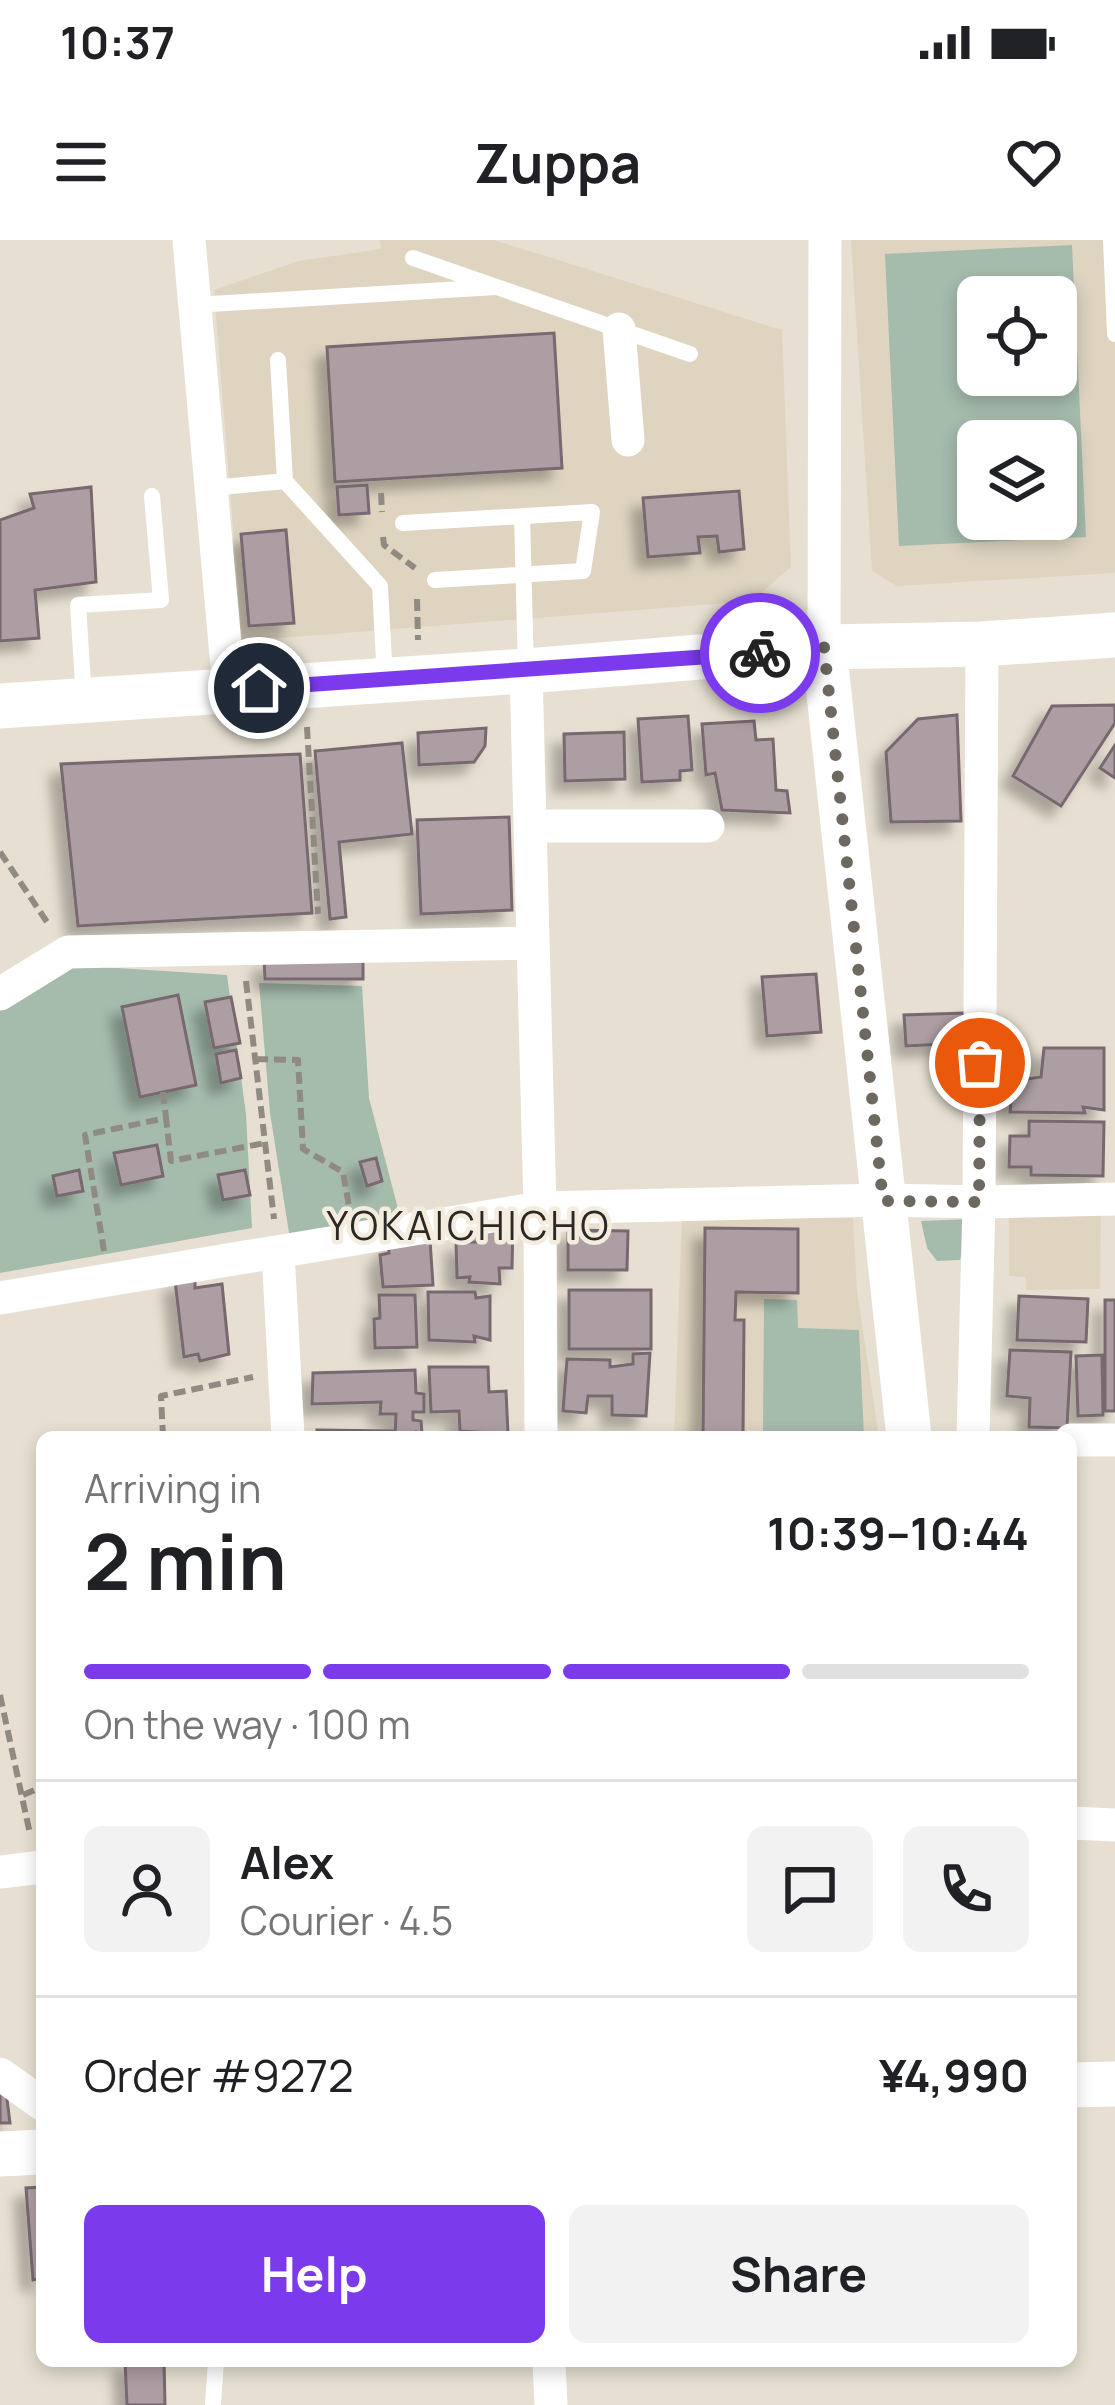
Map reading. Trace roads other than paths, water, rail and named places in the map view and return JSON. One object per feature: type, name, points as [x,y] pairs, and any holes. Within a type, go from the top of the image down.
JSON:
[{"type":"main road","points":[[0,706],[824,647],[1115,635]]},
{"type":"main road","points":[[824,647],[908,1431]]},
{"type":"main road","points":[[1077,2086],[1115,2084]]},
{"type":"main road","points":[[0,2154],[36,2152]]},
{"type":"street","points":[[189,240],[229,689]]},
{"type":"street","points":[[824,647],[825,240]]},
{"type":"street","points":[[619,329],[628,440]]},
{"type":"street","points":[[973,1431],[982,644]]},
{"type":"street","points":[[526,671],[541,1431]]},
{"type":"street","points":[[531,826],[708,826]]},
{"type":"street","points":[[0,994],[68,952],[532,944]]},
{"type":"street","points":[[0,1298],[109,1280],[276,1236],[355,1240],[540,1208],[1115,1199]]},
{"type":"street","points":[[276,1236],[288,1431]]},
{"type":"street","points":[[1077,1440],[1115,1440]]},
{"type":"street","points":[[1077,1823],[1115,1825]]},
{"type":"street","points":[[0,1872],[36,1867]]},
{"type":"street","points":[[0,2074],[36,2100]]},
{"type":"street","points":[[549,2367],[551,2405]]},
{"type":"lane","points":[[1111,240],[1115,334]]},
{"type":"lane","points":[[413,258],[690,355]]},
{"type":"lane","points":[[194,304],[496,287]]},
{"type":"lane","points":[[278,360],[285,481],[380,586],[385,680]]},
{"type":"lane","points":[[212,488],[285,481]]},
{"type":"lane","points":[[84,700],[78,605],[161,600],[152,496]]},
{"type":"lane","points":[[403,523],[592,512],[583,571],[435,580]]},
{"type":"lane","points":[[521,516],[526,671]]},
{"type":"lane","points":[[213,2405],[216,2367]]},
{"type":"district","name":"YOKAICHICHO","points":[[469,1226]]}]
